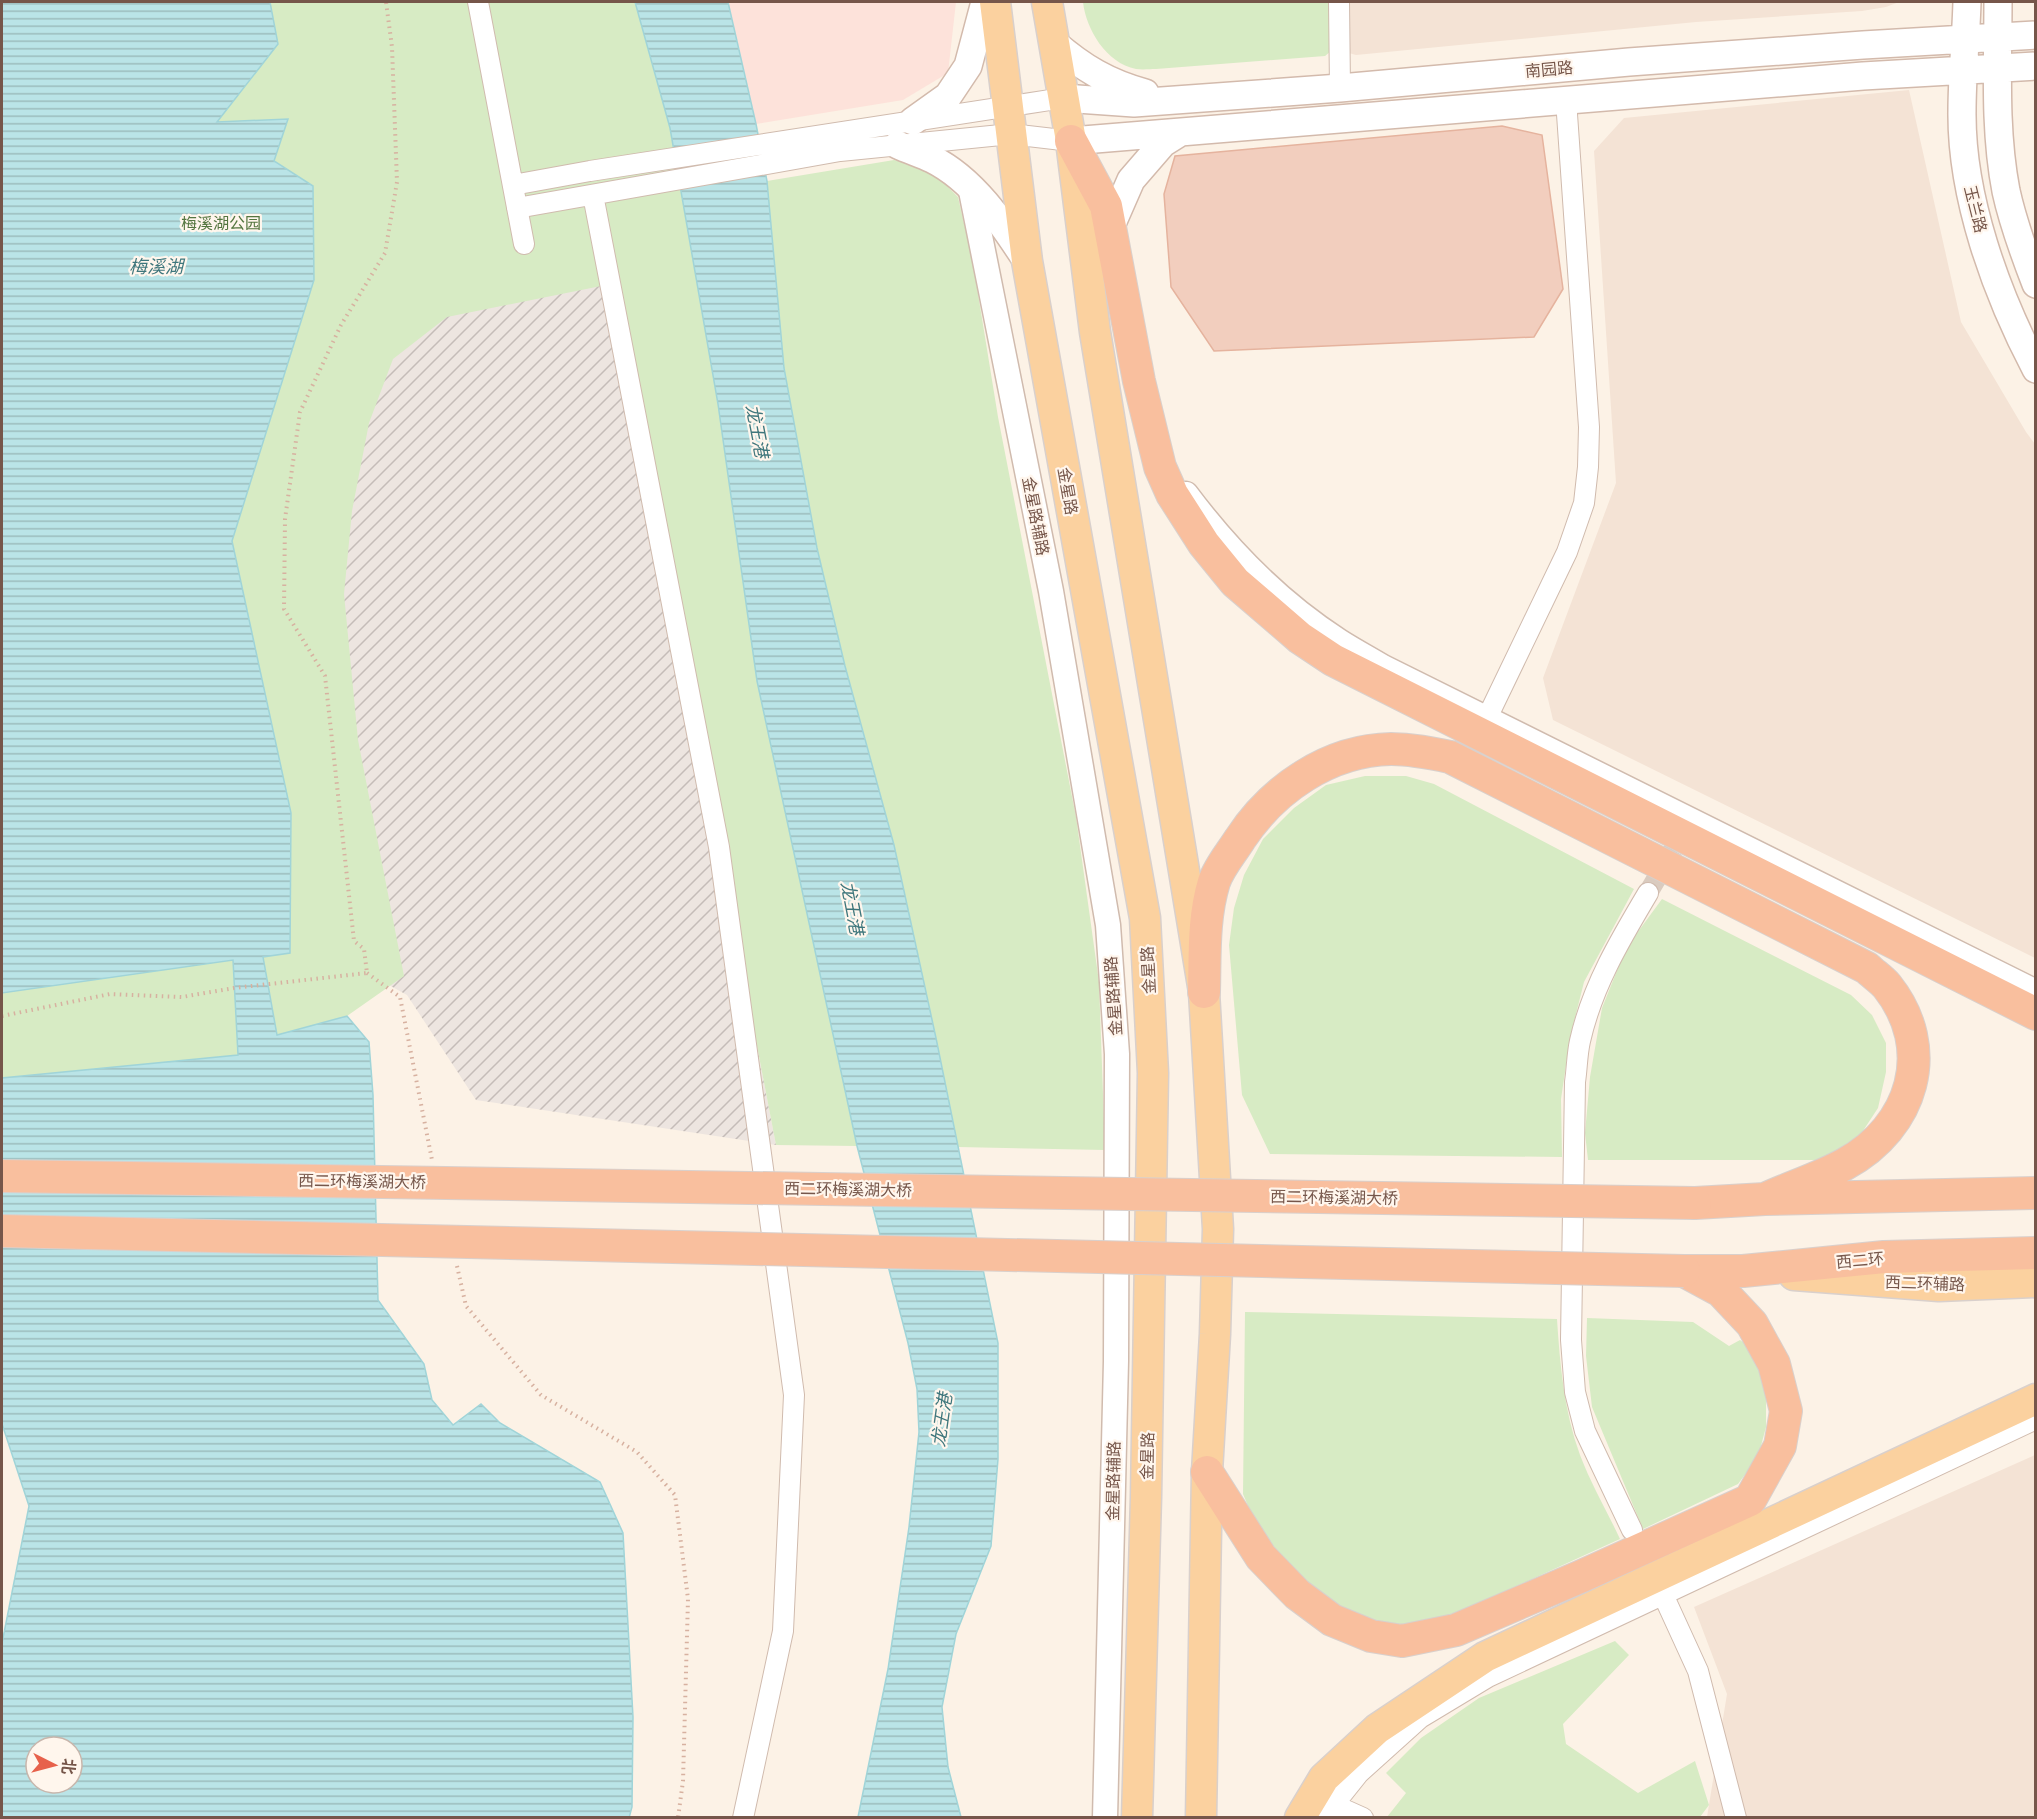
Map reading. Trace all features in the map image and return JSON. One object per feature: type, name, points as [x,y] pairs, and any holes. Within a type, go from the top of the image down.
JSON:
[{"type":"highway","points":[[1071,141],[1106,206],[1140,381],[1160,467],[1172,494],[1204,544],[1235,582],[1300,638],[1332,660],[2036,1014]]},
{"type":"highway","points":[[1204,992],[1206,912],[1215,879],[1254,818],[1281,792],[1324,764],[1353,754],[1390,749],[1419,751],[1450,757],[1866,968],[1887,986],[1903,1014],[1912,1039],[1915,1064],[1912,1084],[1904,1106],[1874,1144],[1846,1164],[1765,1198]]},
{"type":"highway","name":"西二环梅溪湖大桥","points":[[2,1176],[1695,1203],[1765,1198]]},
{"type":"highway","points":[[1765,1198],[2036,1193]]},
{"type":"highway","points":[[2,1231],[1684,1271],[1721,1291],[1752,1324],[1774,1364],[1786,1410],[1780,1446],[1750,1500],[1456,1630],[1402,1641],[1371,1636],[1332,1620],[1297,1594],[1261,1557],[1206,1472]]},
{"type":"highway","name":"西二环","points":[[1684,1271],[1743,1271],[1884,1257],[2036,1253]]},
{"type":"main road","points":[[913,121],[948,96],[968,66],[985,2]]},
{"type":"main road","name":"金星路","points":[[995,2],[1027,261],[1145,918],[1153,1073],[1146,1485],[1137,1818]]},
{"type":"main road","points":[[1047,2],[1071,141],[1095,332],[1204,992],[1218,1229],[1215,1334],[1206,1472],[1201,1818]]},
{"type":"main road","name":"玉兰路","points":[[1967,2],[1962,112],[1965,159],[1974,206],[2000,291],[2036,369]]},
{"type":"main road","name":"玉兰路","points":[[1998,2],[1998,107],[2006,190],[2017,233],[2036,284]]},
{"type":"main road","name":"南园路","points":[[1063,98],[1134,103],[1629,63],[2036,35]]},
{"type":"main road","points":[[1054,44],[1081,66],[1120,87],[1173,100]]},
{"type":"main road","name":"南园路","points":[[1071,141],[1852,77],[2036,66]]},
{"type":"main road","points":[[1110,228],[1131,180],[1162,143],[1179,133]]},
{"type":"main road","points":[[898,145],[934,160],[970,186],[1002,223],[1027,261]]},
{"type":"main road","name":"西二环辅路","points":[[1743,1271],[1939,1286],[2036,1282]]},
{"type":"main road","points":[[1300,1818],[1324,1778],[1377,1729],[1485,1657],[2036,1399]]},
{"type":"street","points":[[478,2],[524,244]]},
{"type":"street","points":[[1339,2],[1340,88]]},
{"type":"street","points":[[513,185],[590,171],[840,142],[898,145],[1009,120],[1063,98]]},
{"type":"street","points":[[1487,718],[1567,552],[1584,503],[1589,427],[1566,100]]},
{"type":"street","points":[[517,208],[593,195],[840,142],[913,121],[1009,120],[1071,141]]},
{"type":"street","name":"金星路辅路","points":[[970,186],[1051,591],[1108,926],[1117,1054],[1116,1361],[1105,1818]]},
{"type":"street","points":[[593,195],[719,848],[794,1395],[783,1631],[743,1818]]},
{"type":"street","points":[[1150,423],[1172,470],[1187,495],[1245,563],[1281,597],[1339,641],[1383,667],[1487,718],[1686,827],[2036,992]]},
{"type":"street","points":[[1632,1530],[1585,1431],[1575,1392],[1571,1340],[1575,1092],[1580,1042],[1593,999],[1616,945],[1648,893]]},
{"type":"street","points":[[1364,1818],[1328,1811],[1359,1773],[1420,1718],[1488,1677],[1661,1592],[2036,1419]]},
{"type":"street","points":[[1661,1592],[1698,1671],[1736,1818]]},
{"type":"path","points":[[386,2],[392,47],[397,182],[385,253],[341,325],[300,412],[285,519],[284,609],[325,676],[354,941],[364,949],[368,973],[400,998],[434,1167]]},
{"type":"path","points":[[2,1016],[110,994],[182,997],[234,988],[368,973]]},
{"type":"path","points":[[455,1260],[466,1306],[541,1395],[637,1452],[675,1495],[688,1599],[683,1781],[678,1818]]},
{"type":"shaded area","points":[[728,2],[956,2],[948,73],[903,100],[756,124]]},
{"type":"shaded area","points":[[1344,2],[1899,2],[1862,11],[1696,22],[1356,55],[1349,53]]},
{"type":"shaded area","points":[[1909,90],[1961,322],[2035,444],[2035,958],[1553,720],[1543,678],[1616,483],[1594,151],[1624,118]]},
{"type":"shaded area","points":[[385,253],[611,284],[776,1145],[476,1100],[407,995],[367,973],[308,528]]},
{"type":"shaded area","points":[[2035,1455],[2035,1817],[1707,1817],[1727,1694],[1694,1607]]},
{"type":"green space","name":"梅溪湖公园","points":[[2,2],[635,2],[670,128],[718,404],[757,681],[857,1146],[776,1145],[611,284],[447,317],[393,359],[369,423],[352,511],[344,594],[358,740],[404,976],[347,1016],[277,1035],[238,1055],[2,1078]]},
{"type":"green space","points":[[1083,2],[1330,2],[1331,51],[1325,56],[1136,69],[1115,60],[1099,43],[1088,23]]},
{"type":"green space","points":[[894,160],[929,168],[958,197],[973,263],[998,417],[1076,817],[1099,982],[1105,1150],[958,1147],[894,845],[845,666],[817,548],[784,368],[767,181]]},
{"type":"green space","points":[[1365,776],[1406,776],[1434,784],[1634,889],[1584,982],[1570,1038],[1561,1099],[1562,1157],[1270,1154],[1242,1095],[1229,945],[1234,908],[1244,875],[1263,839],[1294,808],[1326,785]]},
{"type":"green space","points":[[1662,899],[1851,995],[1872,1015],[1886,1043],[1886,1072],[1878,1108],[1855,1143],[1819,1160],[1588,1160],[1585,1133],[1590,1077],[1602,1008],[1626,948]]},
{"type":"green space","points":[[1245,1312],[1557,1319],[1570,1422],[1580,1455],[1620,1539],[1486,1600],[1426,1624],[1392,1624],[1346,1619],[1268,1553],[1243,1494]]},
{"type":"green space","points":[[1587,1318],[1693,1322],[1729,1346],[1740,1340],[1751,1348],[1766,1382],[1766,1427],[1758,1457],[1738,1484],[1643,1529],[1592,1407],[1586,1356]]},
{"type":"green space","points":[[1615,1641],[1629,1655],[1563,1724],[1566,1744],[1638,1793],[1695,1761],[1709,1805],[1700,1817],[1387,1817],[1406,1793],[1386,1773],[1421,1738],[1479,1698]]},
{"type":"water","name":"梅溪湖","points":[[2,2],[270,2],[278,44],[217,122],[288,119],[274,161],[313,186],[314,280],[232,541],[291,813],[290,953],[263,957],[277,1035],[347,1016],[369,1042],[373,1095],[378,1300],[424,1364],[432,1400],[453,1425],[481,1404],[500,1423],[600,1482],[623,1533],[633,1717],[632,1807],[629,1818],[2,1818],[2,1643],[29,1506],[2,1424],[2,1078],[238,1055],[233,960],[2,993]]},
{"type":"water","name":"龙王港","points":[[635,2],[728,2],[767,181],[784,368],[817,548],[845,666],[894,845],[998,1343],[998,1459],[991,1546],[956,1634],[942,1707],[948,1767],[961,1817],[858,1817],[888,1669],[909,1527],[919,1432],[917,1389],[908,1343],[857,1146],[757,681],[718,404],[670,128]]},
{"type":"building","points":[[1502,126],[1542,135],[1563,289],[1534,337],[1214,351],[1171,287],[1164,194],[1175,156]]},
{"type":"tunnel","points":[[1648,893],[1682,835]]}]
